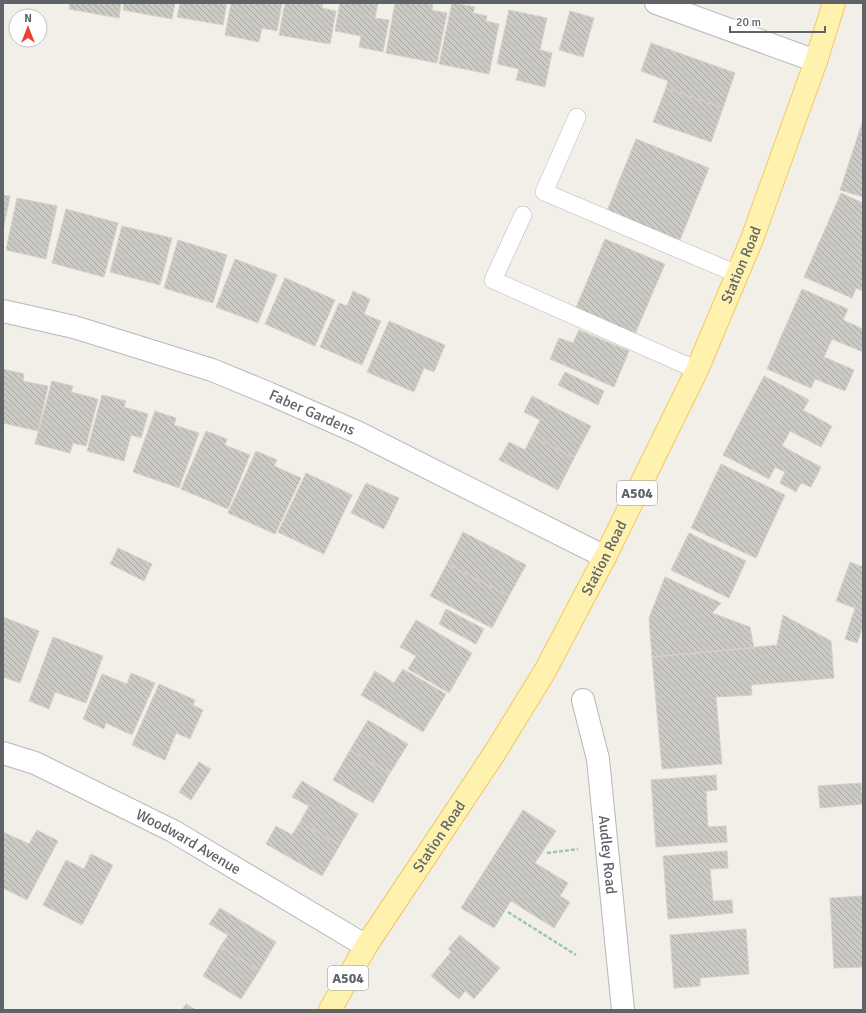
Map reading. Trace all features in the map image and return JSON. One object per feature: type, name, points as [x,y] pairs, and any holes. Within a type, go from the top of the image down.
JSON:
[{"type":"main road","name":"Station Road","points":[[330,1010],[366,946],[494,754],[545,671],[605,557],[698,370],[738,274],[816,61],[834,3]]},
{"type":"street","points":[[656,3],[816,61]]},
{"type":"street","name":"Faber Gardens","points":[[3,311],[74,327],[212,370],[359,433],[605,557]]},
{"type":"street","name":"Audley Road","points":[[583,700],[598,759],[623,1010]]},
{"type":"street","name":"Woodward Avenue","points":[[3,753],[35,763],[173,831],[366,946]]},
{"type":"lane","points":[[577,117],[544,192],[738,274]]},
{"type":"lane","points":[[523,214],[493,280],[698,370]]},
{"type":"path","points":[[547,853],[578,849]]},
{"type":"path","points":[[508,912],[576,955]]},
{"type":"building","points":[[70,3],[121,3],[119,18],[69,9]]},
{"type":"building","points":[[124,3],[175,3],[172,19],[123,10]]},
{"type":"building","points":[[180,3],[227,3],[223,25],[177,17]]},
{"type":"building","points":[[231,3],[282,3],[277,31],[262,28],[259,42],[225,35]]},
{"type":"building","points":[[285,3],[323,3],[322,8],[336,11],[330,44],[279,35]]},
{"type":"building","points":[[340,3],[378,3],[375,18],[389,20],[383,52],[359,47],[361,36],[335,31]]},
{"type":"building","points":[[395,3],[422,3],[433,5],[432,10],[447,13],[437,63],[386,53]]},
{"type":"building","points":[[452,3],[475,7],[473,13],[487,16],[486,21],[499,24],[489,74],[439,64]]},
{"type":"building","points":[[509,10],[547,18],[540,50],[552,53],[545,87],[516,80],[519,69],[497,64]]},
{"type":"building","points":[[570,11],[594,18],[583,57],[559,50]]},
{"type":"building","points":[[651,43],[735,73],[723,108],[666,88],[668,81],[641,71]]},
{"type":"building","points":[[666,88],[723,108],[711,142],[653,122]]},
{"type":"building","points":[[863,120],[863,197],[840,190]]},
{"type":"building","points":[[636,139],[709,168],[680,240],[607,211]]},
{"type":"building","points":[[841,193],[863,203],[863,291],[856,288],[852,298],[804,277]]},
{"type":"building","points":[[3,195],[10,196],[3,231]]},
{"type":"building","points":[[17,198],[57,206],[46,259],[6,250]]},
{"type":"building","points":[[66,209],[118,223],[104,277],[52,263]]},
{"type":"building","points":[[122,226],[172,238],[160,285],[110,272]]},
{"type":"building","points":[[605,239],[665,264],[635,334],[575,310]]},
{"type":"building","points":[[178,240],[227,255],[213,303],[164,288]]},
{"type":"building","points":[[235,259],[277,275],[258,323],[216,307]]},
{"type":"building","points":[[285,278],[335,300],[315,346],[265,324]]},
{"type":"building","points":[[802,289],[848,309],[843,320],[863,329],[863,352],[832,339],[824,357],[854,370],[845,391],[815,379],[811,388],[767,369]]},
{"type":"building","points":[[353,291],[370,299],[364,314],[381,321],[362,365],[320,347],[339,303],[347,306]]},
{"type":"building","points":[[389,321],[445,345],[434,372],[424,368],[414,392],[367,372]]},
{"type":"building","points":[[579,330],[629,351],[614,387],[550,359],[559,338],[573,343]]},
{"type":"building","points":[[3,369],[24,374],[23,381],[48,386],[38,431],[3,423]]},
{"type":"building","points":[[565,372],[604,391],[598,405],[558,385]]},
{"type":"building","points":[[764,376],[809,400],[803,410],[832,426],[821,447],[790,431],[782,446],[821,467],[811,487],[801,483],[796,492],[780,483],[785,472],[775,467],[769,479],[723,455]]},
{"type":"building","points":[[52,381],[73,386],[71,392],[98,399],[86,446],[73,443],[70,453],[35,444]]},
{"type":"building","points":[[102,395],[126,401],[124,407],[148,414],[141,438],[131,435],[124,461],[87,451]]},
{"type":"building","points":[[532,396],[591,426],[574,458],[532,436],[540,420],[524,412]]},
{"type":"building","points":[[155,411],[176,418],[174,425],[199,433],[179,488],[133,472]]},
{"type":"building","points":[[206,431],[227,439],[225,445],[250,455],[228,509],[181,489]]},
{"type":"building","points":[[532,436],[574,458],[558,490],[499,460],[509,442],[525,450]]},
{"type":"building","points":[[256,451],[277,460],[274,466],[301,478],[275,534],[228,513]]},
{"type":"building","points":[[721,464],[785,495],[756,558],[691,528]]},
{"type":"building","points":[[306,473],[352,495],[324,554],[278,532]]},
{"type":"building","points":[[366,483],[399,498],[384,529],[351,513]]},
{"type":"building","points":[[463,532],[526,565],[509,596],[447,564]]},
{"type":"building","points":[[689,533],[746,561],[729,598],[671,570]]},
{"type":"building","points":[[118,548],[152,564],[144,581],[110,564]]},
{"type":"building","points":[[850,562],[863,567],[863,626],[857,643],[845,639],[855,608],[836,601]]},
{"type":"building","points":[[447,564],[509,596],[492,628],[430,596]]},
{"type":"building","points":[[665,577],[721,603],[712,613],[750,627],[754,648],[652,657],[649,618]]},
{"type":"building","points":[[446,609],[484,629],[476,644],[439,624]]},
{"type":"building","points":[[783,615],[831,641],[834,678],[751,685],[752,695],[716,697],[722,764],[662,769],[652,657],[777,645]]},
{"type":"building","points":[[3,617],[39,631],[20,683],[3,677]]},
{"type":"building","points":[[416,620],[472,653],[449,693],[408,669],[416,656],[400,647]]},
{"type":"building","points":[[53,637],[103,656],[86,703],[55,692],[49,709],[29,701]]},
{"type":"building","points":[[403,669],[446,694],[423,732],[361,695],[375,671],[394,683]]},
{"type":"building","points":[[131,673],[155,683],[132,735],[106,723],[104,729],[83,719],[102,674],[127,684]]},
{"type":"building","points":[[159,684],[195,700],[193,705],[203,710],[190,739],[176,733],[165,760],[132,745]]},
{"type":"building","points":[[368,720],[408,744],[390,773],[350,750]]},
{"type":"building","points":[[350,750],[390,773],[373,803],[333,780]]},
{"type":"building","points":[[199,762],[211,769],[191,800],[179,792]]},
{"type":"building","points":[[716,775],[717,790],[706,791],[708,827],[726,826],[727,842],[656,847],[651,780]]},
{"type":"building","points":[[302,781],[358,814],[340,845],[300,822],[309,806],[292,797]]},
{"type":"building","points":[[861,783],[863,804],[820,808],[818,786]]},
{"type":"building","points":[[523,810],[556,831],[535,863],[568,883],[560,896],[570,902],[554,928],[511,901],[494,928],[461,908]]},
{"type":"building","points":[[300,822],[340,845],[322,876],[266,844],[276,826],[292,835]]},
{"type":"building","points":[[37,830],[58,841],[27,900],[3,888],[3,832],[29,844]]},
{"type":"building","points":[[727,851],[728,868],[710,869],[713,901],[732,900],[733,913],[668,919],[663,856]]},
{"type":"building","points":[[91,854],[113,865],[82,925],[43,905],[66,860],[84,869]]},
{"type":"building","points":[[863,896],[863,967],[834,968],[830,898]]},
{"type":"building","points":[[220,908],[276,942],[259,971],[220,947],[228,935],[209,924]]},
{"type":"building","points":[[746,929],[749,974],[700,978],[700,986],[674,988],[670,935]]},
{"type":"building","points":[[460,935],[500,968],[474,999],[465,991],[459,999],[431,976],[451,952],[448,949]]},
{"type":"building","points":[[220,947],[259,971],[241,999],[203,976]]},
{"type":"building","points":[[186,1004],[196,1010],[182,1010]]}]
